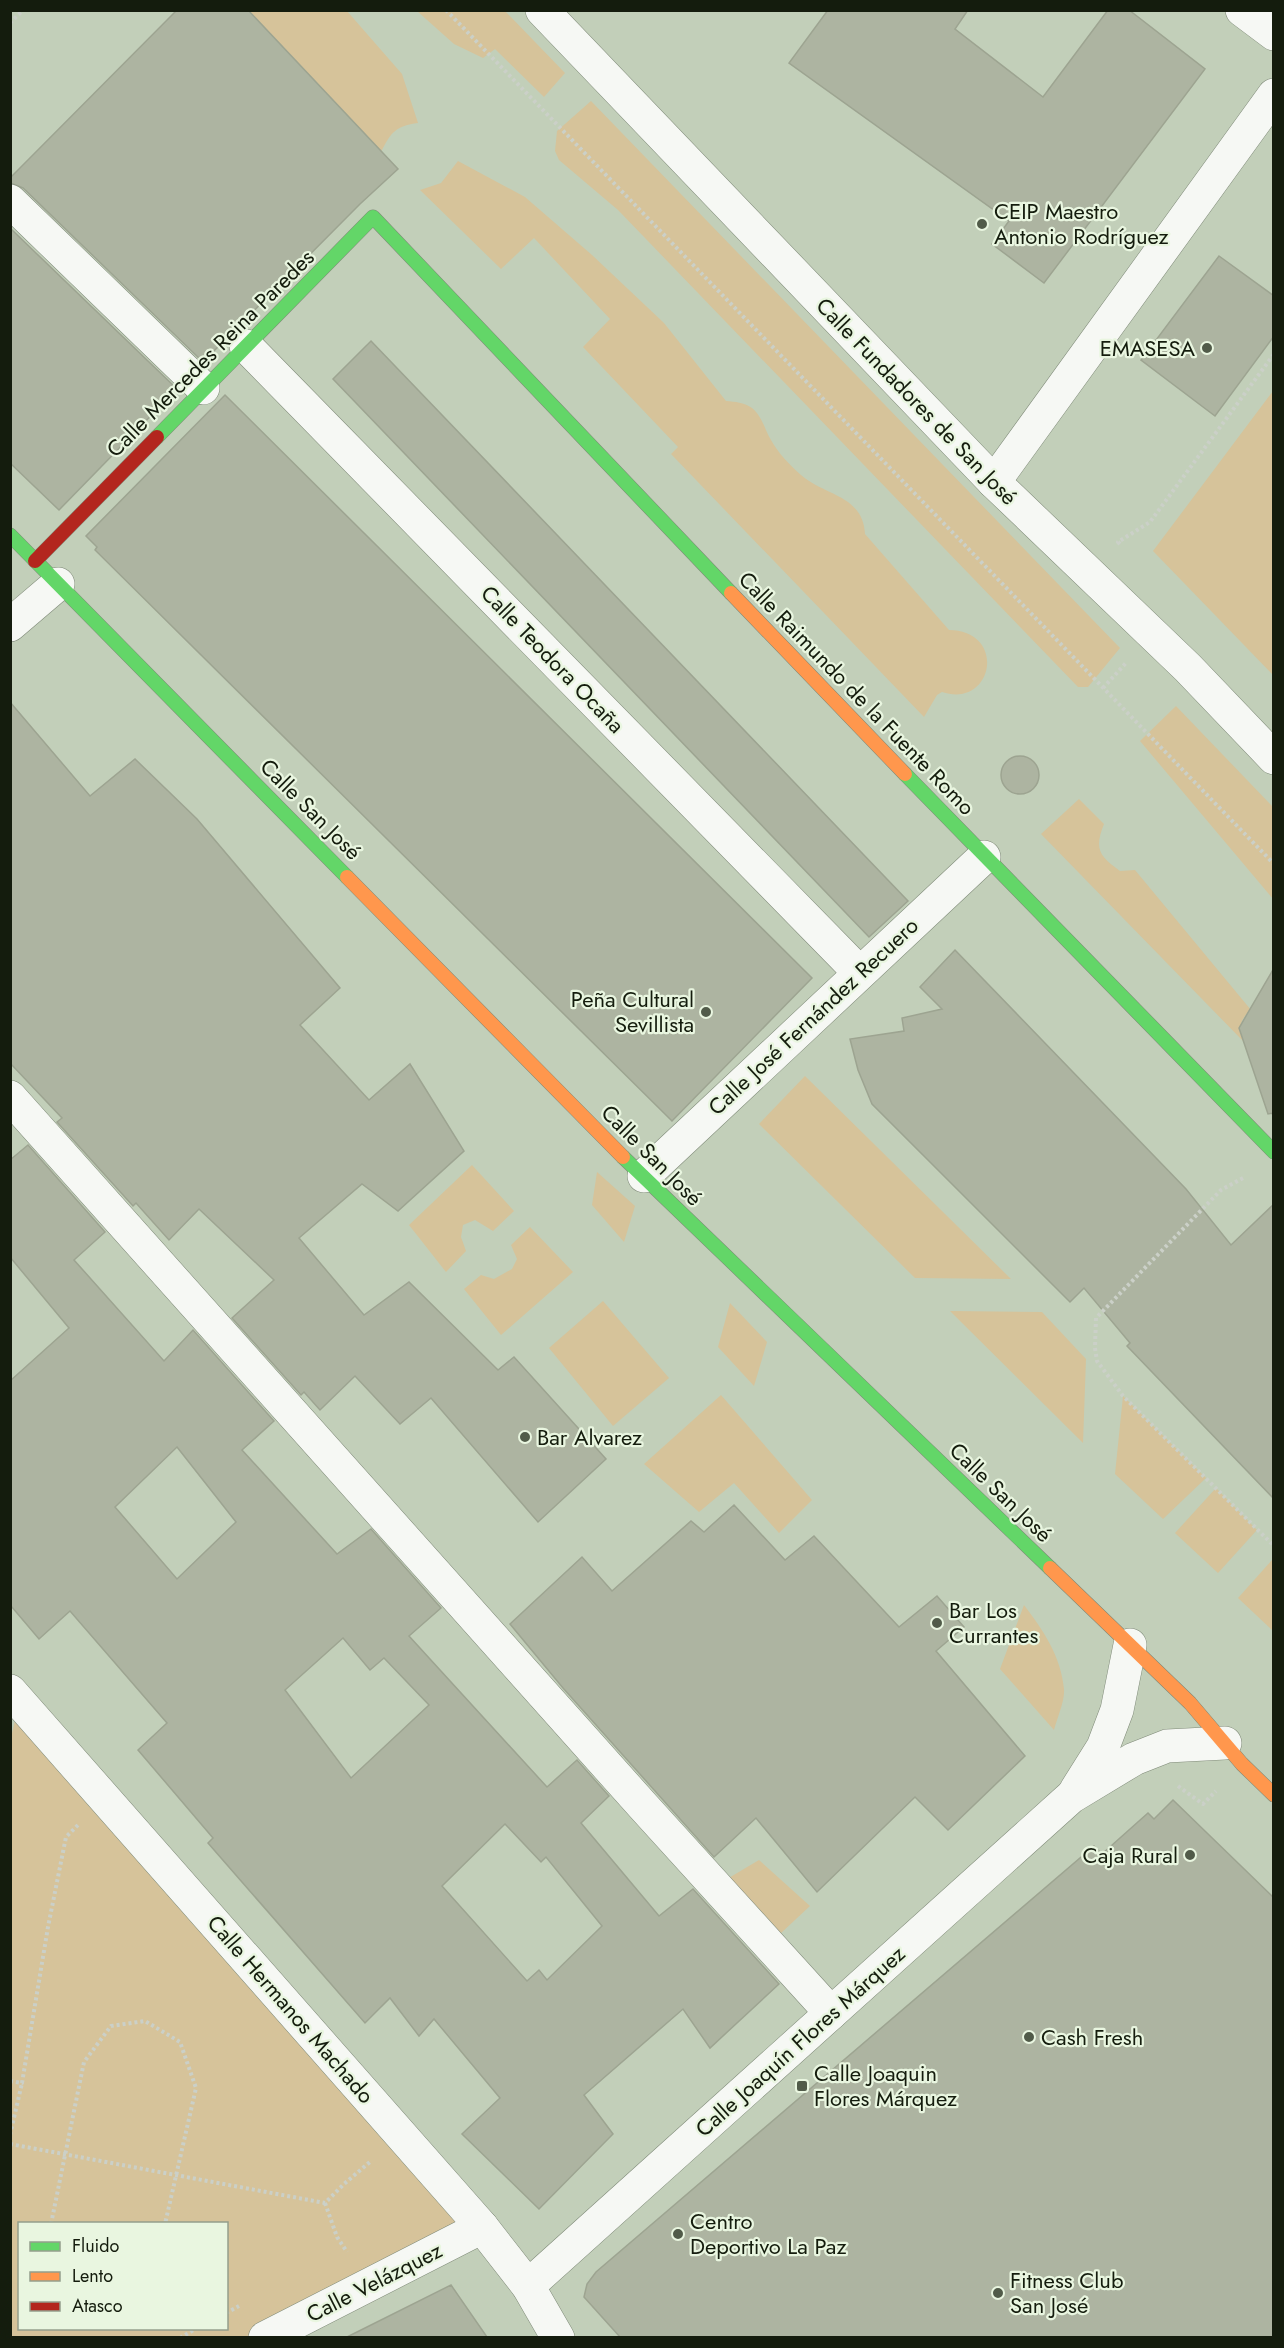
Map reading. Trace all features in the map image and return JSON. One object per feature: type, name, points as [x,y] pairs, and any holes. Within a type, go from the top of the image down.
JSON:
[{"type":"main road","name":"Calle Mercedes Reina Paredes","points":[[34,561],[373,217],[415,259]]},
{"type":"main road","name":"Calle Raimundo de la Fuente Romo","points":[[415,259],[984,857],[1274,1152]]},
{"type":"main road","name":"Calle San José","points":[[10,535],[644,1176],[1190,1703],[1274,1794]]},
{"type":"street","name":"Calle Fundadores de San José","points":[[537,10],[567,38]]},
{"type":"street","name":"Calle Fundadores de San José","points":[[542,10],[994,482],[1188,668],[1274,758]]},
{"type":"street","points":[[1242,10],[1274,34]]},
{"type":"street","points":[[994,482],[1274,95]]},
{"type":"street","points":[[10,201],[203,388]]},
{"type":"street","name":"Calle Teodora Ocaña","points":[[246,346],[859,972]]},
{"type":"street","points":[[10,625],[58,584]]},
{"type":"street","name":"Calle José Fernández Recuero","points":[[644,1176],[984,857]]},
{"type":"street","points":[[10,1097],[643,1806],[831,2013]]},
{"type":"street","name":"Calle Joaquín Flores Márquez","points":[[1071,1797],[1103,1747],[1114,1720],[1130,1645]]},
{"type":"street","name":"Calle Hermanos Machado","points":[[10,1691],[482,2226],[528,2286],[558,2337]]},
{"type":"street","name":"Calle Joaquín Flores Márquez","points":[[528,2286],[1071,1797],[1134,1759],[1167,1746],[1225,1743]]},
{"type":"street","name":"Calle Velázquez","points":[[265,2337],[482,2226]]},
{"type":"path","points":[[10,23],[23,10]]},
{"type":"path","points":[[446,10],[1274,864]]},
{"type":"path","points":[[1126,550],[1118,542],[1150,522],[1274,354]]},
{"type":"path","points":[[1102,688],[1153,635]]},
{"type":"path","points":[[1249,1175],[1221,1190],[1096,1318],[1095,1348],[1097,1361],[1123,1396],[1274,1546]]},
{"type":"path","points":[[10,2135],[22,2083],[48,1927],[66,1837],[105,1797]]},
{"type":"path","points":[[51,2222],[84,2062],[111,2026],[145,2021],[180,2042],[196,2088],[165,2222]]},
{"type":"path","points":[[10,2080],[22,2083]]},
{"type":"path","points":[[325,2203],[344,2184],[402,2136]]},
{"type":"path","points":[[10,2144],[325,2203]]},
{"type":"path","points":[[325,2203],[337,2237],[369,2284]]},
{"type":"shaded area","points":[[248,11],[347,11],[402,74],[418,123],[395,131],[381,152]]},
{"type":"shaded area","points":[[417,11],[505,11],[565,73],[544,97],[495,49],[483,58],[454,44]]},
{"type":"shaded area","points":[[591,101],[1120,648],[1088,687],[1078,687],[618,210],[559,160],[555,151],[557,131]]},
{"type":"shaded area","points":[[458,161],[525,197],[592,255],[664,323],[726,401],[742,403],[755,411],[774,445],[801,475],[841,498],[858,511],[863,521],[865,534],[949,630],[968,634],[980,642],[986,655],[987,668],[982,680],[973,690],[959,694],[942,692],[937,695],[924,717],[671,454],[678,447],[583,347],[610,319],[534,238],[501,269],[420,190],[441,183]]},
{"type":"shaded area","points":[[1273,391],[1274,675],[1153,551]]},
{"type":"shaded area","points":[[1176,706],[1273,807],[1273,899],[1140,741]]},
{"type":"shaded area","points":[[1079,799],[1104,824],[1099,846],[1107,861],[1120,871],[1135,870],[1251,1010],[1241,1024],[1243,1041],[1041,834]]},
{"type":"shaded area","points":[[805,1076],[1011,1279],[915,1278],[759,1124]]},
{"type":"shaded area","points":[[472,1165],[514,1211],[493,1231],[475,1220],[463,1225],[461,1237],[466,1251],[446,1272],[409,1225]]},
{"type":"shaded area","points":[[597,1172],[635,1206],[624,1242],[592,1205]]},
{"type":"shaded area","points":[[530,1227],[573,1272],[501,1335],[464,1289],[481,1275],[494,1279],[512,1269],[517,1259],[511,1245]]},
{"type":"shaded area","points":[[603,1301],[669,1378],[613,1426],[549,1348]]},
{"type":"shaded area","points":[[730,1303],[767,1342],[754,1386],[718,1347]]},
{"type":"shaded area","points":[[950,1311],[1042,1312],[1086,1359],[1083,1443]]},
{"type":"shaded area","points":[[721,1395],[812,1500],[779,1533],[734,1483],[699,1512],[644,1464]]},
{"type":"shaded area","points":[[1123,1396],[1206,1478],[1163,1519],[1115,1474]]},
{"type":"shaded area","points":[[1216,1488],[1257,1530],[1218,1573],[1175,1533]]},
{"type":"shaded area","points":[[1273,1559],[1273,1631],[1238,1598]]},
{"type":"shaded area","points":[[1024,1605],[1050,1644],[1062,1677],[1063,1699],[1054,1730],[1000,1669]]},
{"type":"shaded area","points":[[20,1701],[482,2227],[265,2337],[11,2338],[10,1741]]},
{"type":"shaded area","points":[[759,1860],[810,1906],[780,1934],[727,1879]]},
{"type":"building","points":[[177,10],[248,10],[398,169],[360,204],[203,362],[23,188],[10,183],[10,178]]},
{"type":"building","points":[[828,10],[968,10],[955,29],[1043,97],[1108,10],[1129,10],[1205,69],[1044,283],[992,244],[1009,221],[789,63]]},
{"type":"building","points":[[10,228],[177,389],[59,510],[10,463]]},
{"type":"building","name":"EMASESA","points":[[1219,256],[1274,296],[1274,336],[1215,416],[1141,360]]},
{"type":"building","points":[[371,341],[908,901],[869,937],[333,379]]},
{"type":"building","points":[[225,395],[812,978],[672,1121],[95,550],[97,547],[86,536]]},
{"type":"building","points":[[10,702],[90,796],[135,759],[197,819],[340,988],[300,1025],[369,1100],[410,1064],[464,1151],[398,1211],[362,1184],[299,1238],[364,1315],[409,1282],[498,1370],[514,1357],[606,1459],[538,1522],[431,1398],[400,1424],[355,1376],[320,1410],[304,1392],[301,1395],[232,1318],[274,1280],[199,1209],[169,1240],[136,1203],[133,1206],[57,1122],[62,1118],[10,1063]]},
{"type":"building","points":[[1020,756],[1034,761],[1039,775],[1034,789],[1020,794],[1006,789],[1001,775],[1006,761]]},
{"type":"building","points":[[955,950],[1186,1189],[1231,1245],[1274,1204],[1274,1499],[1127,1346],[1130,1343],[1084,1288],[1070,1302],[872,1104],[858,1070],[850,1039],[904,1031],[902,1018],[942,1009],[920,987]]},
{"type":"building","points":[[1274,968],[1274,1113],[1268,1114],[1239,1028]]},
{"type":"building","points":[[28,1145],[105,1232],[74,1260],[164,1361],[193,1330],[274,1421],[242,1450],[337,1554],[371,1529],[441,1608],[409,1636],[547,1787],[577,1760],[609,1796],[581,1823],[659,1916],[693,1889],[779,1984],[710,2048],[683,2009],[584,2095],[613,2134],[539,2209],[462,2134],[500,2098],[434,2019],[419,2036],[390,1998],[365,2023],[208,1843],[213,1838],[138,1750],[167,1723],[70,1611],[39,1639],[11,1606],[10,1381],[69,1328],[10,1257],[10,1160]],"holes":[[[177,1447],[236,1522],[177,1579],[115,1507]],[[343,1638],[370,1670],[384,1658],[429,1705],[351,1778],[285,1690]],[[505,1824],[541,1862],[546,1857],[602,1926],[547,1980],[539,1970],[527,1981],[442,1886]]]},
{"type":"building","points":[[734,1505],[785,1560],[814,1536],[899,1627],[937,1596],[964,1627],[936,1651],[1025,1756],[948,1830],[915,1797],[817,1892],[756,1818],[714,1857],[563,1688],[510,1624],[582,1557],[612,1591],[691,1521],[704,1532]]},
{"type":"building","name":"Cash Fresh","points":[[1173,1800],[1274,1898],[1274,2337],[620,2337],[584,2297],[587,2284],[596,2272],[1094,1846],[1102,1854],[1148,1813],[1154,1819]]},
{"type":"building","points":[[451,2285],[487,2337],[347,2337]]},
{"type":"traffic: fast","points":[[157,437],[373,217],[731,593]]},
{"type":"traffic: fast","points":[[10,535],[347,877]]},
{"type":"traffic: fast","points":[[905,774],[1274,1152]]},
{"type":"traffic: fast","points":[[623,1157],[1050,1568]]},
{"type":"traffic: slow","points":[[731,593],[905,774]]},
{"type":"traffic: slow","points":[[347,877],[623,1157]]},
{"type":"traffic: slow","points":[[1050,1568],[1190,1703],[1242,1764],[1274,1795]]},
{"type":"traffic: jam","points":[[35,561],[157,437]]},
{"type":"place","name":"CEIP Maestro Antonio Rodríguez","points":[[982,224]]},
{"type":"place","name":"EMASESA","points":[[1207,348]]},
{"type":"place","name":"Peña Cultural Sevillista","points":[[706,1012]]},
{"type":"place","name":"Bar Alvarez","points":[[525,1437]]},
{"type":"place","name":"Bar Los Currantes","points":[[937,1623]]},
{"type":"place","name":"Caja Rural","points":[[1190,1855]]},
{"type":"place","name":"Cash Fresh","points":[[1029,2037]]},
{"type":"place","name":"Calle Joaquin Flores Márquez","points":[[802,2086]]},
{"type":"place","name":"Centro Deportivo La Paz","points":[[678,2234]]},
{"type":"place","name":"Fitness Club San José","points":[[998,2293]]}]
